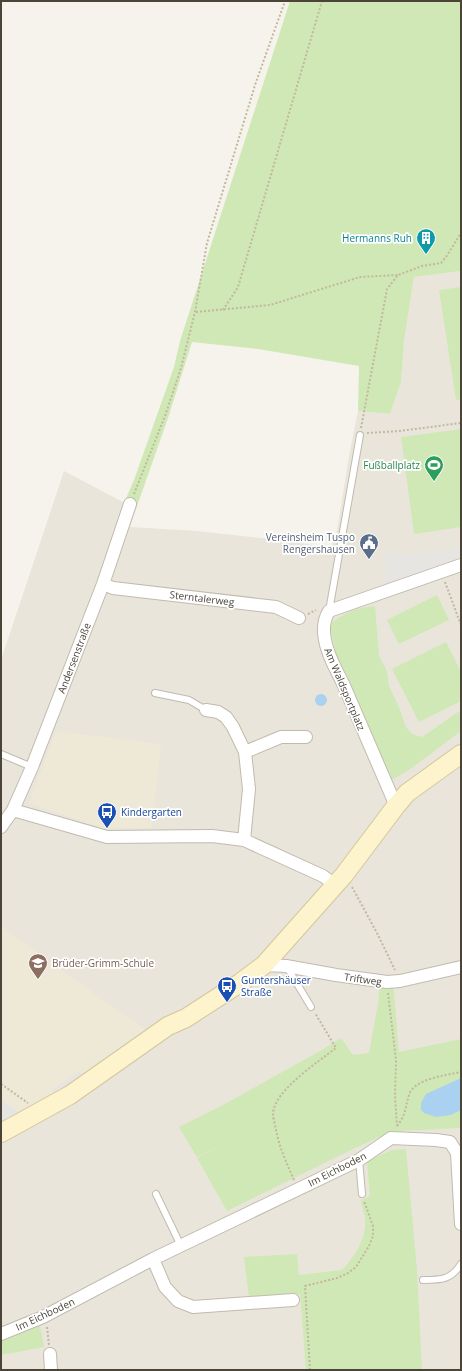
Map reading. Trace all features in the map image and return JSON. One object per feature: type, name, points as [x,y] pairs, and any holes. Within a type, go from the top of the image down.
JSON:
[{"type":"street","name":"Andersenstraße","points":[[1,827],[13,810],[32,766],[103,584],[130,504]]},
{"type":"street","points":[[330,611],[461,565]]},
{"type":"street","name":"Sterntalerweg","points":[[103,584],[113,588],[276,607],[300,618]]},
{"type":"street","name":"Am Waldsportplatz","points":[[330,611],[327,615],[324,626],[325,640],[330,658],[344,686],[396,806]]},
{"type":"street","points":[[206,710],[218,712],[226,717],[233,727],[245,752],[249,789],[244,840]]},
{"type":"street","points":[[245,752],[281,737],[306,736]]},
{"type":"street","points":[[1,1133],[70,1095],[163,1029],[186,1018],[233,988],[264,965],[340,880],[396,806],[408,793],[461,754]]},
{"type":"street","points":[[13,810],[107,837],[212,836],[244,840],[323,876],[340,880]]},
{"type":"street","name":"Triftweg","points":[[264,965],[286,966],[387,982],[461,968]]},
{"type":"street","name":"Im Eichboden","points":[[1,1334],[43,1317],[153,1259],[359,1160],[398,1132],[450,1142],[458,1153],[461,1224]]},
{"type":"street","points":[[153,1259],[165,1287],[178,1301],[193,1307],[293,1300]]},
{"type":"street","points":[[50,1354],[51,1370]]},
{"type":"lane","points":[[330,611],[360,435]]},
{"type":"lane","points":[[155,693],[189,700],[206,710]]},
{"type":"lane","points":[[1,754],[32,766]]},
{"type":"lane","points":[[286,966],[311,1007]]},
{"type":"lane","points":[[359,1160],[362,1194]]},
{"type":"lane","points":[[156,1194],[181,1246]]},
{"type":"lane","points":[[423,1280],[439,1280],[448,1277],[456,1271],[461,1264]]},
{"type":"path","points":[[130,504],[165,416],[181,368],[196,312],[207,243],[256,82],[285,1]]},
{"type":"path","points":[[223,310],[238,287],[322,1]]},
{"type":"path","points":[[196,312],[270,305],[360,277],[398,275],[422,266],[441,263],[461,233]]},
{"type":"path","points":[[398,275],[387,289],[384,298],[360,435],[369,432],[399,431],[461,422]]},
{"type":"path","points":[[441,572],[461,625]]},
{"type":"path","points":[[300,618],[322,608],[330,611]]},
{"type":"path","points":[[340,880],[347,877],[400,980]]},
{"type":"path","points":[[387,982],[396,1060],[395,1097],[398,1132]]},
{"type":"path","points":[[298,1189],[283,1155],[277,1136],[273,1113],[277,1100],[287,1087],[336,1048],[311,1007]]},
{"type":"path","points":[[398,1132],[404,1118],[409,1092],[417,1083],[461,1072]]},
{"type":"path","points":[[1,1084],[40,1112]]},
{"type":"path","points":[[310,1370],[305,1286],[337,1278],[348,1273],[356,1267],[362,1258],[373,1236],[373,1226],[362,1194]]},
{"type":"path","points":[[46,1326],[50,1354]]},
{"type":"shaded area","points":[[461,271],[461,1370],[1,1370],[1,660],[64,471],[136,509],[130,527],[197,531],[288,541],[331,548],[337,531],[358,411],[390,414],[401,382],[404,342],[414,277]]},
{"type":"shaded area","points":[[461,546],[461,560],[384,588],[387,550],[410,556]]},
{"type":"shaded area","points":[[56,731],[161,744],[152,828],[102,828],[29,803]]},
{"type":"shaded area","name":"Brüder-Grimm-Schule","points":[[1,927],[150,1033],[1,1129]]},
{"type":"shaded area","points":[[80,1071],[85,1079],[58,1097],[53,1089]]},
{"type":"shaded area","points":[[1,1099],[23,1116],[1,1124]]},
{"type":"green space","points":[[290,1],[461,1],[461,271],[414,277],[404,342],[401,382],[390,414],[358,411],[359,366],[258,349],[192,342],[168,418],[136,509],[124,503],[134,480],[174,367],[180,341]]},
{"type":"green space","points":[[461,287],[461,399],[456,400],[439,290]]},
{"type":"green space","name":"Fußballplatz","points":[[461,429],[461,527],[414,534],[401,437]]},
{"type":"green space","points":[[437,595],[449,620],[399,644],[387,620]]},
{"type":"green space","points":[[375,606],[379,656],[387,671],[389,686],[406,727],[412,734],[422,737],[461,710],[461,731],[409,770],[390,781],[337,661],[330,624],[351,611]]},
{"type":"green space","points":[[446,642],[461,672],[461,701],[419,722],[392,669]]},
{"type":"green space","points":[[380,981],[393,982],[399,1052],[461,1039],[461,1128],[401,1131],[386,1134],[227,1211],[197,1158],[218,1147],[197,1157],[179,1127],[223,1105],[341,1038],[353,1055],[369,1053],[378,1004]]},
{"type":"green space","points":[[406,1149],[417,1270],[422,1370],[306,1370],[300,1294],[249,1298],[244,1257],[297,1254],[299,1275],[342,1270],[356,1253],[364,1233],[365,1219],[361,1200],[370,1196],[367,1161],[392,1150]]},
{"type":"green space","points":[[39,1321],[44,1347],[1,1355],[1,1336]]},
{"type":"water","points":[[319,694],[323,694],[327,700],[323,706],[319,706],[315,702],[315,698]]},
{"type":"water","points":[[461,1078],[461,1110],[451,1115],[436,1117],[424,1113],[421,1110],[421,1103],[426,1094]]},
{"type":"place","name":"Hermanns Ruh","points":[[426,255]]},
{"type":"place","name":"Fußballplatz","points":[[434,482]]},
{"type":"place","name":"Vereinsheim Tuspo Rengershausen","points":[[369,560]]},
{"type":"place","name":"Kindergarten","points":[[107,829]]},
{"type":"place","name":"Brüder-Grimm-Schule","points":[[38,980]]},
{"type":"place","name":"Guntershäuser Straße","points":[[227,1003]]}]
